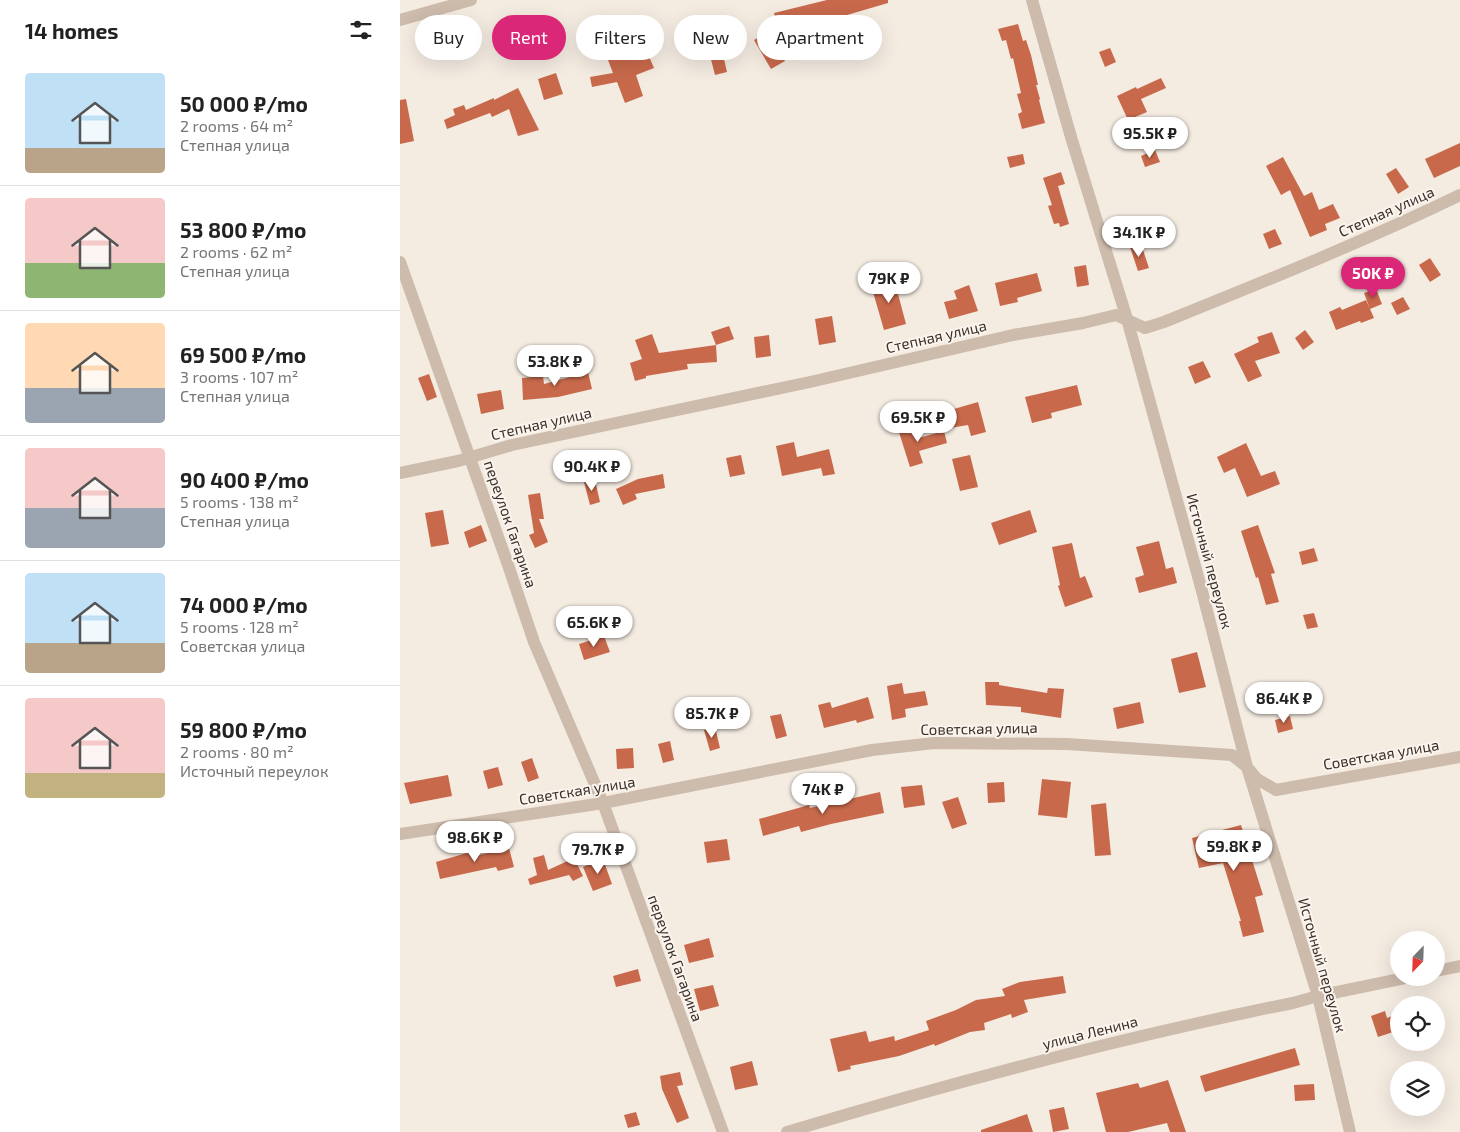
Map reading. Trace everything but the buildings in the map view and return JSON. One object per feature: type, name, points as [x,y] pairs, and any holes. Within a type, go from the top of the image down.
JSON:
[{"type":"street","points":[[400,20],[471,0]]},
{"type":"street","name":"Источный переулок","points":[[1032,0],[1071,137],[1127,320],[1202,590],[1247,767],[1318,996],[1350,1132]]},
{"type":"street","name":"Степная улица","points":[[400,473],[512,445],[810,382],[1013,335],[1083,323],[1116,315],[1145,328],[1310,263],[1394,227],[1460,195]]},
{"type":"street","name":"переулок Гагарина","points":[[400,262],[534,642],[603,803],[722,1132]]},
{"type":"street","name":"Советская улица","points":[[400,834],[603,803],[872,750],[934,743],[1067,744],[1232,755],[1247,767],[1256,779],[1276,790],[1460,757]]},
{"type":"street","points":[[1445,969],[1460,966]]},
{"type":"street","name":"улица Ленина","points":[[787,1132],[900,1098],[1082,1050],[1390,981]]}]
